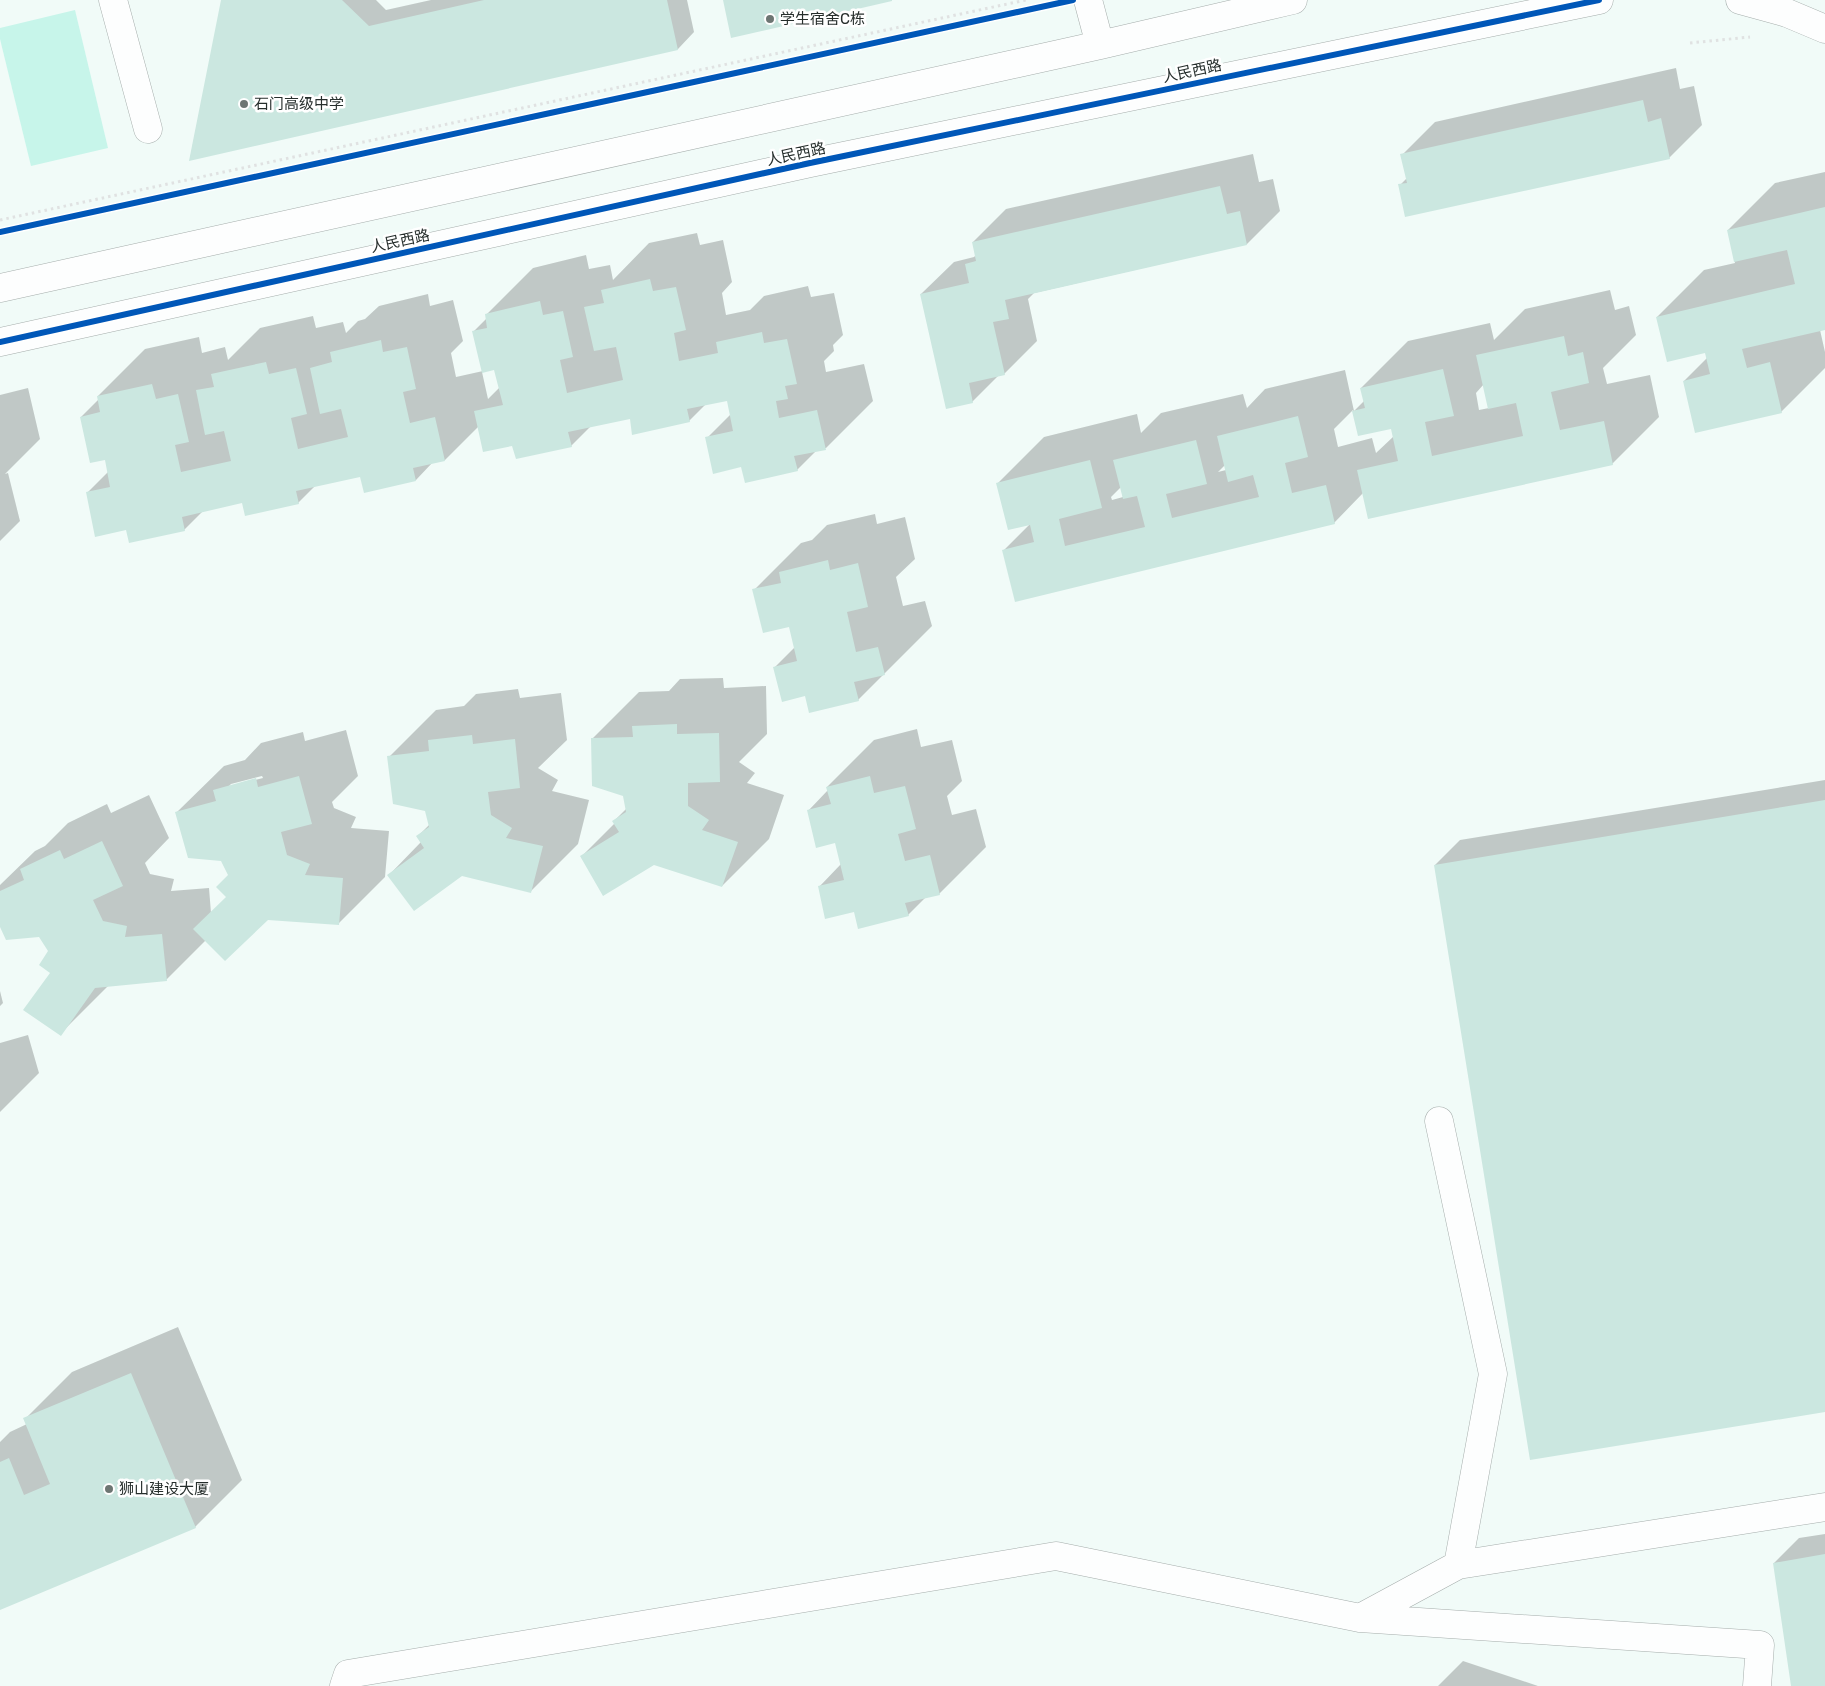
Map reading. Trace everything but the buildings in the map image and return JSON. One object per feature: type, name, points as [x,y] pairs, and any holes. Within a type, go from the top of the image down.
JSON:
[{"type":"street","points":[[113,0],[148,129]]},
{"type":"street","points":[[1088,0],[1100,46]]},
{"type":"street","points":[[0,288],[1100,46],[1293,0]]},
{"type":"street","name":"人民西路","points":[[0,342],[810,163],[1599,0]]},
{"type":"street","points":[[1740,0],[1787,13],[1825,30]]},
{"type":"street","points":[[1439,1121],[1493,1374],[1458,1564]]},
{"type":"street","points":[[1360,1618],[1458,1564],[1825,1507]]},
{"type":"street","points":[[344,1686],[348,1674],[1056,1556],[1360,1618],[1760,1645],[1757,1686]]},
{"type":"path","points":[[0,220],[1026,0]]},
{"type":"path","points":[[1690,43],[1753,37]]},
{"type":"green space","points":[[75,10],[108,148],[31,166],[0,39],[0,28]]},
{"type":"cycle path","points":[[0,232],[1073,0]]},
{"type":"cycle path","points":[[0,342],[810,163],[1599,0]]},
{"type":"place","name":"学生宿舍C栋","points":[[770,19]]},
{"type":"place","name":"石门高级中学","points":[[244,104]]},
{"type":"place","name":"狮山建设大厦","points":[[109,1489]]}]
